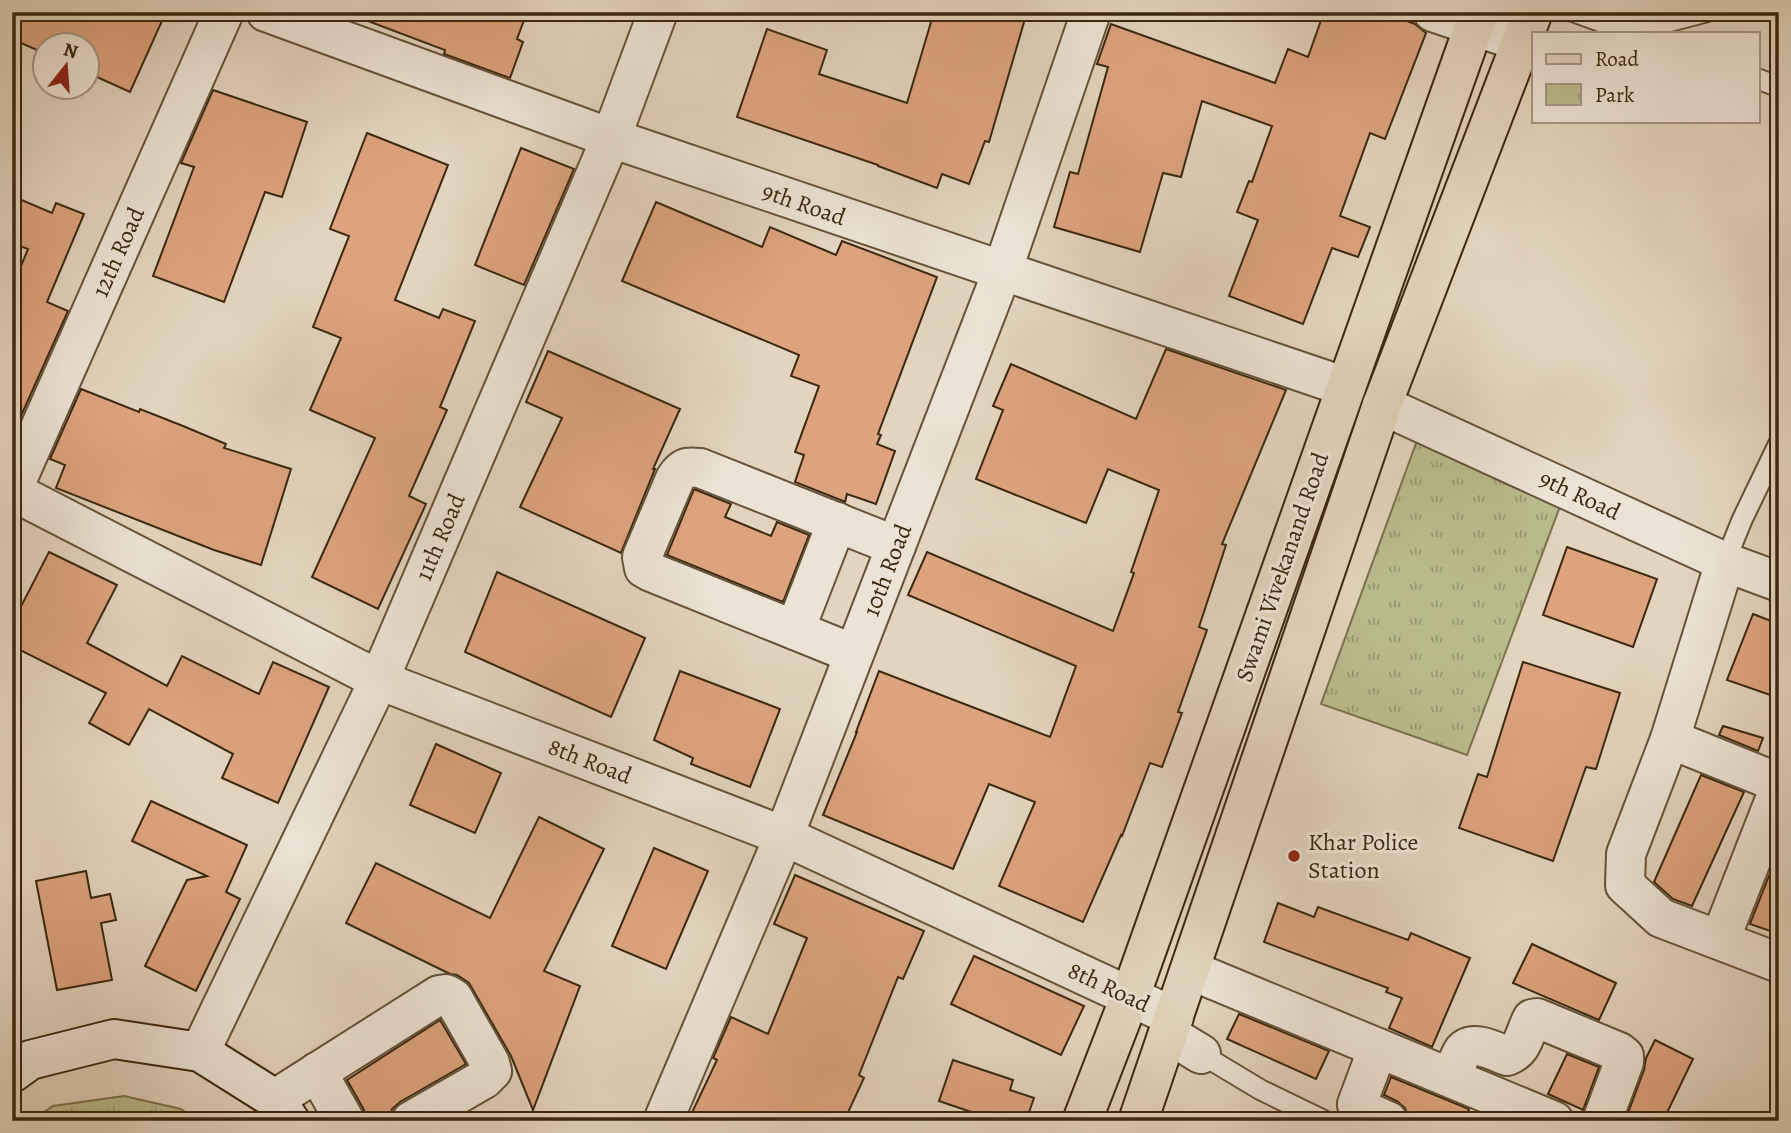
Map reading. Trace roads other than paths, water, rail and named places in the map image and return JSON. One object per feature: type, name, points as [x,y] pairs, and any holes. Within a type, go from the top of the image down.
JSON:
[{"type":"main road","name":"Swami Vivekanand Road","points":[[1082,1121],[1130,997],[1476,19]]},
{"type":"main road","name":"Swami Vivekanand Road","points":[[1138,1121],[1382,405],[1527,27]]},
{"type":"street","name":"12th Road","points":[[12,491],[225,12]]},
{"type":"street","name":"9th Road","points":[[266,12],[611,138],[1346,387]]},
{"type":"street","name":"11th Road","points":[[200,1052],[379,680],[611,138],[658,12]]},
{"type":"street","name":"10th Road","points":[[663,1121],[784,836],[1002,272],[1091,12]]},
{"type":"street","points":[[1433,12],[1527,27]]},
{"type":"street","name":"9th Road","points":[[1382,405],[1725,562],[1779,582]]},
{"type":"street","points":[[854,654],[651,572],[645,568],[642,557],[675,479],[680,471],[688,467],[701,468],[896,546]]},
{"type":"street","name":"8th Road","points":[[12,491],[379,680],[784,836],[1130,997],[1171,1026],[1201,1054]]},
{"type":"street","points":[[794,630],[836,522]]},
{"type":"street","points":[[1725,562],[1670,739],[1626,854],[1625,886],[1661,918],[1779,962]]},
{"type":"street","points":[[1670,739],[1779,783]]},
{"type":"street","points":[[1720,940],[1779,789]]},
{"type":"street","points":[[1190,970],[1452,1079],[1493,1109],[1554,1121]]},
{"type":"street","points":[[12,1073],[30,1060],[114,1039],[200,1052],[282,1110],[317,1072],[439,995],[446,994],[453,998],[492,1071],[484,1079],[411,1121]]},
{"type":"street","points":[[1452,1079],[1463,1051],[1469,1047],[1480,1046],[1507,1056],[1516,1053],[1532,1019],[1538,1018],[1624,1056],[1602,1121]]},
{"type":"street","points":[[1378,1048],[1357,1104],[1361,1109],[1388,1121]]},
{"type":"street","points":[[317,1072],[345,1121]]},
{"type":"lane","points":[[1574,12],[1628,32]]},
{"type":"lane","points":[[1635,32],[1706,12]]},
{"type":"lane","points":[[1760,80],[1779,87]]},
{"type":"lane","points":[[1725,562],[1779,443]]},
{"type":"lane","points":[[1201,1054],[1261,1090],[1325,1121]]},
{"type":"place","name":"Khar Police Station","points":[[1294,856]]}]
